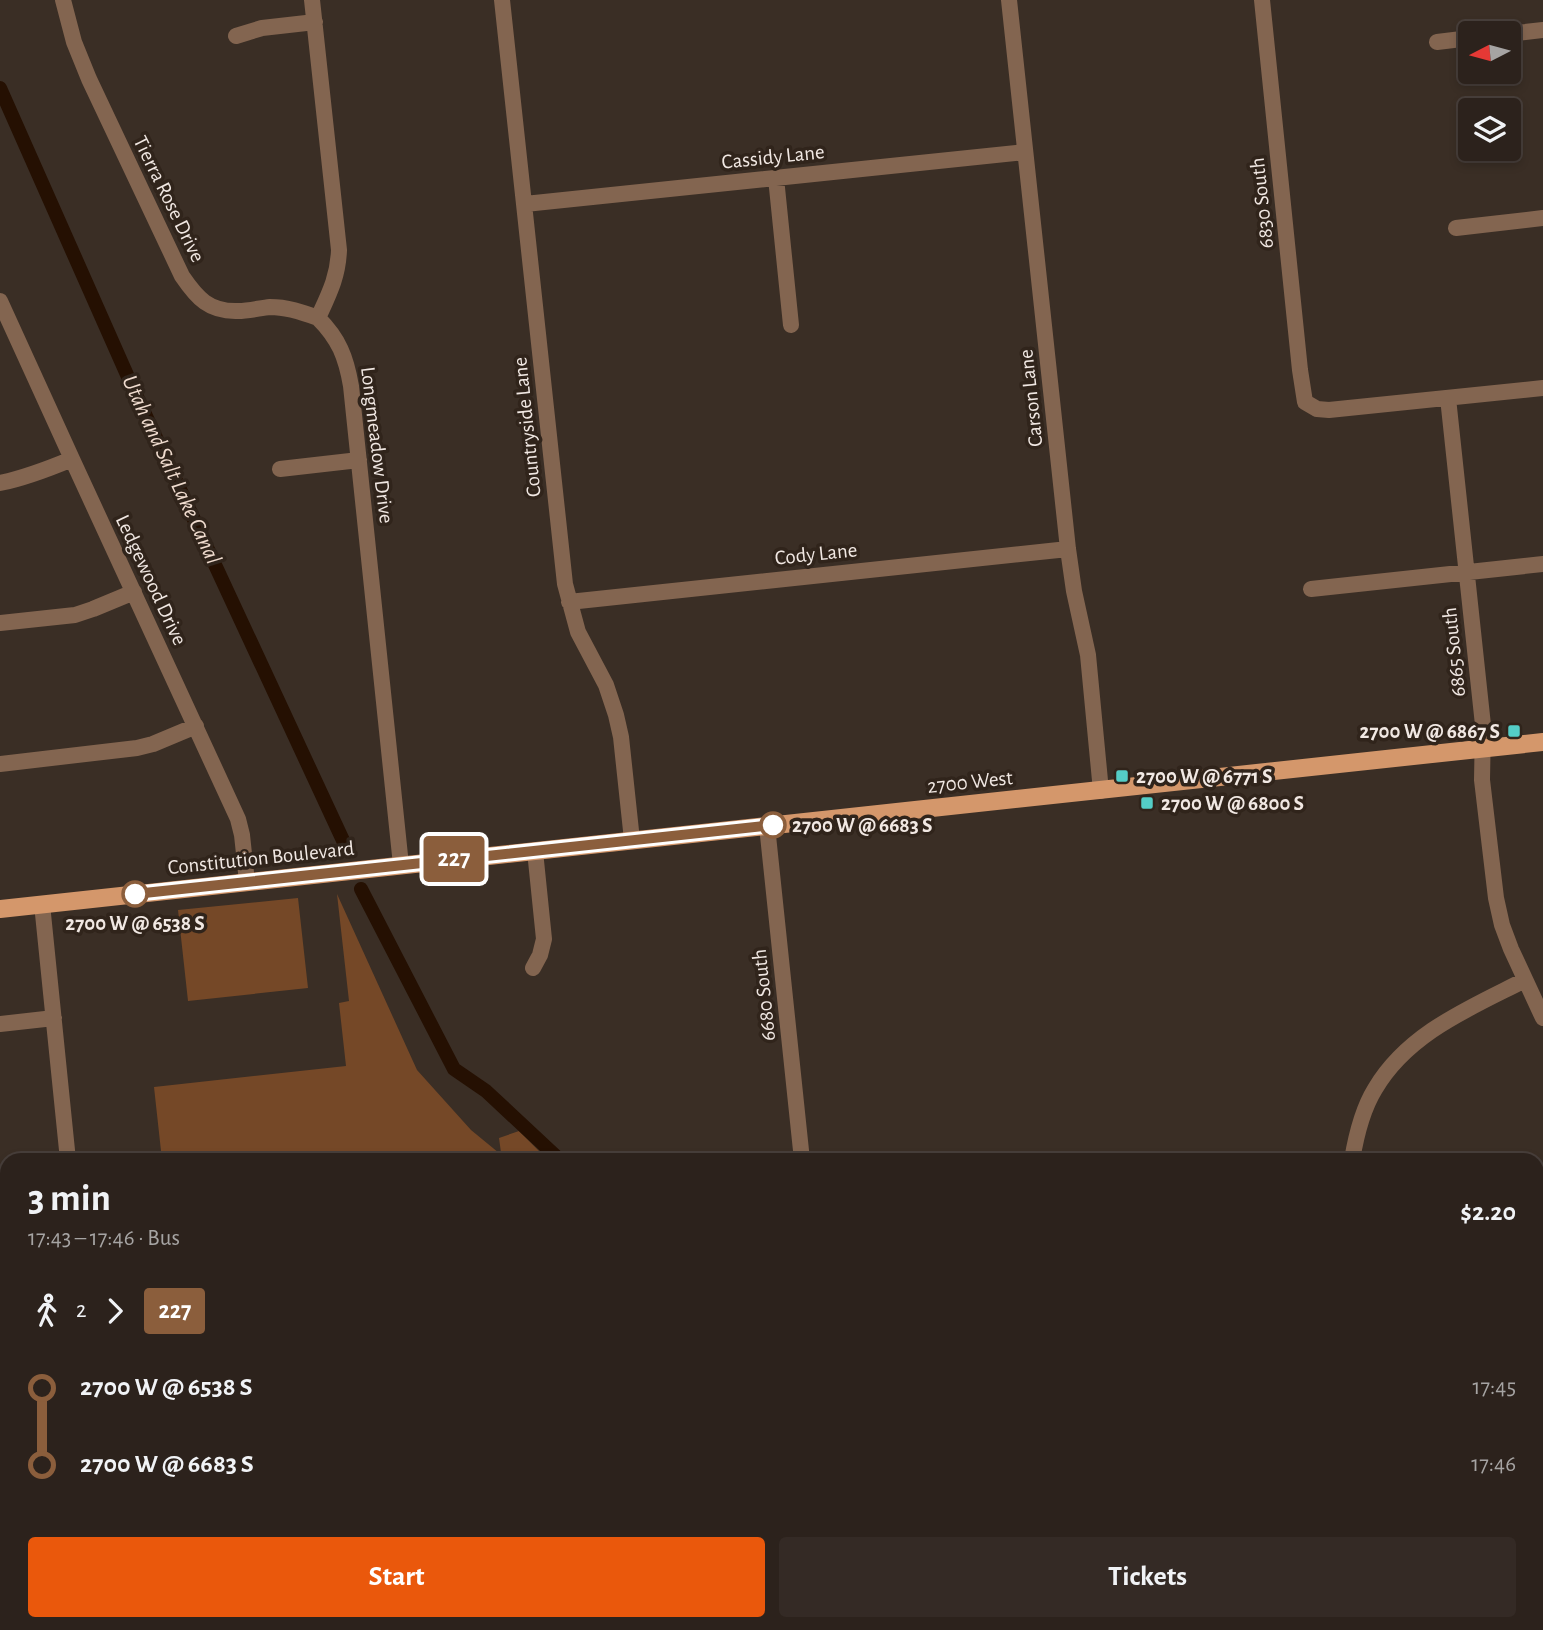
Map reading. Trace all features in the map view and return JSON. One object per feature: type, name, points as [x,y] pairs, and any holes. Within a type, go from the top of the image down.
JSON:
[{"type":"main road","name":"2700 West","points":[[401,865],[1543,742]]},
{"type":"main road","name":"Constitution Boulevard","points":[[0,909],[401,865]]},
{"type":"street","name":"Tierra Rose Drive","points":[[63,0],[74,42],[89,79],[182,276],[195,296],[211,307],[225,310],[284,308],[318,318]]},
{"type":"street","points":[[312,0],[339,250],[333,285],[318,318]]},
{"type":"street","name":"Countryside Lane","points":[[502,0],[565,584],[578,632],[606,685],[616,715],[621,737],[632,840]]},
{"type":"street","name":"Carson Lane","points":[[1009,0],[1068,549],[1088,655],[1101,791]]},
{"type":"street","name":"6830 South","points":[[1262,0],[1305,402],[1317,409],[1329,410],[1448,398]]},
{"type":"street","points":[[236,36],[262,28],[315,22]]},
{"type":"street","points":[[1521,33],[1543,30]]},
{"type":"street","points":[[1437,42],[1458,39]]},
{"type":"street","name":"Cassidy Lane","points":[[525,204],[1026,152]]},
{"type":"street","points":[[776,178],[791,325]]},
{"type":"street","points":[[1457,228],[1543,218]]},
{"type":"street","name":"Ledgewood Drive","points":[[0,301],[239,819],[247,882]]},
{"type":"street","name":"Longmeadow Drive","points":[[318,318],[330,330],[347,365],[401,865]]},
{"type":"street","points":[[1448,398],[1543,388]]},
{"type":"street","name":"6865 South","points":[[1448,398],[1483,724],[1482,780],[1496,898],[1511,949],[1543,1018]]},
{"type":"street","points":[[0,483],[46,470],[72,459]]},
{"type":"street","points":[[279,470],[359,460]]},
{"type":"street","name":"Cody Lane","points":[[569,602],[1068,549]]},
{"type":"street","points":[[1311,589],[1543,564]]},
{"type":"street","points":[[0,623],[75,615],[134,592]]},
{"type":"street","points":[[0,764],[137,748],[196,726]]},
{"type":"street","name":"6680 South","points":[[767,826],[801,1153]]},
{"type":"street","points":[[533,968],[544,939],[535,850]]},
{"type":"street","points":[[42,904],[67,1153]]},
{"type":"street","points":[[1354,1153],[1363,1115],[1374,1089],[1407,1048],[1450,1018],[1525,980]]},
{"type":"street","points":[[0,1024],[54,1018]]},
{"type":"shaded area","points":[[337,894],[417,1070],[471,1130],[499,1153],[161,1153],[154,1087],[346,1066],[339,1003],[349,1001]]},
{"type":"shaded area","points":[[298,898],[308,988],[188,1001],[178,910]]},
{"type":"shaded area","points":[[519,1131],[541,1153],[501,1153],[499,1138]]},
{"type":"waterway","name":"Utah and Salt Lake Canal","points":[[0,88],[132,386],[347,849]]},
{"type":"waterway","name":"Utah and Salt Lake Canal","points":[[361,889],[454,1069],[486,1091],[552,1153]]},
{"type":"bus line","name":"227","points":[[135,894],[773,825]]},
{"type":"place","name":"2700 W @ 6867 S","points":[[1514,731]]},
{"type":"place","name":"2700 W @ 6771 S","points":[[1122,776]]},
{"type":"place","name":"2700 W @ 6800 S","points":[[1147,803]]},
{"type":"place","name":"2700 W @ 6683 S","points":[[773,825]]},
{"type":"place","name":"2700 W @ 6538 S","points":[[135,894]]}]
